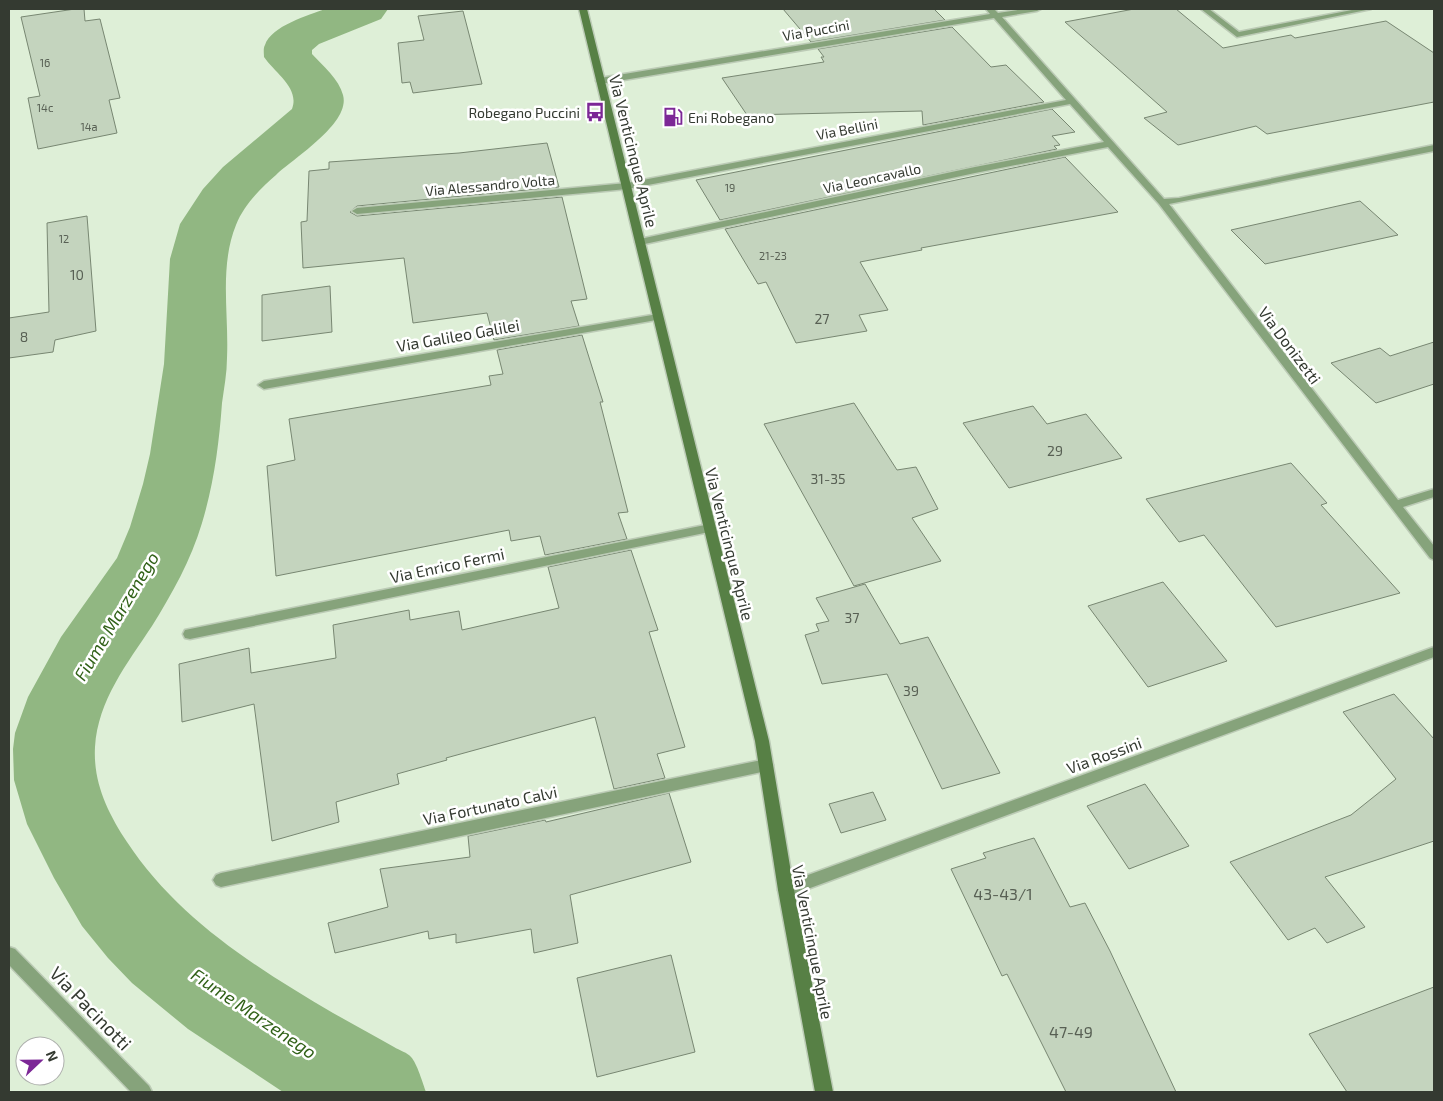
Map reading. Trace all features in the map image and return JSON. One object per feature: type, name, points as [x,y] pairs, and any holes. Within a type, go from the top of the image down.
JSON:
[{"type":"main road","name":"Via Venticinque Aprile","points":[[583,9],[762,741],[786,890],[824,1092]]},
{"type":"street","name":"Via Puccini","points":[[600,81],[993,12],[1037,9]]},
{"type":"street","points":[[1205,9],[1237,35],[1367,9]]},
{"type":"street","name":"Via Donizetti","points":[[993,12],[1162,202],[1394,505]]},
{"type":"street","name":"Via Bellini","points":[[626,186],[960,120],[1073,100]]},
{"type":"street","name":"Via Leoncavallo","points":[[640,242],[975,170],[1110,144]]},
{"type":"street","points":[[1162,202],[1179,201],[1434,148]]},
{"type":"street","name":"Via Alessandro Volta","points":[[357,211],[626,186]]},
{"type":"street","name":"Via Galileo Galilei","points":[[264,385],[658,317]]},
{"type":"street","points":[[1434,493],[1394,505],[1434,555]]},
{"type":"street","name":"Via Enrico Fermi","points":[[190,634],[710,528]]},
{"type":"street","name":"Via Rossini","points":[[786,890],[1434,652]]},
{"type":"street","name":"Via Fortunato Calvi","points":[[221,880],[766,765]]},
{"type":"street","name":"Via Pacinotti","points":[[9,954],[143,1092]]},
{"type":"building","points":[[84,9],[85,21],[100,19],[120,98],[109,100],[117,133],[38,149],[28,98],[40,96],[21,17]]},
{"type":"building","points":[[783,9],[934,9],[945,20],[811,42]]},
{"type":"building","points":[[1134,9],[1176,9],[1223,48],[1291,35],[1295,38],[1386,21],[1434,53],[1434,102],[1267,134],[1256,126],[1178,145],[1144,118],[1167,112],[1065,22]]},
{"type":"building","points":[[463,11],[482,84],[413,93],[410,82],[402,83],[398,43],[424,40],[418,16]]},
{"type":"building","points":[[952,27],[991,67],[1006,65],[1044,102],[923,125],[922,111],[747,115],[722,78],[824,62],[821,57],[824,57],[818,49]]},
{"type":"building","points":[[1052,109],[1075,132],[1052,136],[1060,145],[1054,146],[1057,149],[720,220],[696,180]]},
{"type":"building","points":[[547,143],[559,187],[357,206],[350,212],[357,216],[562,197],[587,299],[571,301],[579,326],[494,340],[487,313],[413,323],[404,258],[303,268],[301,222],[307,221],[309,171],[329,169],[329,162],[459,153]]},
{"type":"building","points":[[1065,157],[1118,212],[921,248],[922,250],[860,262],[888,310],[859,315],[867,331],[796,343],[766,282],[758,284],[725,229]]},
{"type":"building","points":[[1360,201],[1398,235],[1265,264],[1231,230]]},
{"type":"building","points":[[87,216],[96,331],[55,340],[53,352],[9,358],[9,318],[49,312],[47,223]]},
{"type":"building","points":[[330,286],[332,332],[262,341],[262,295]]},
{"type":"building","points":[[582,335],[603,402],[600,402],[628,512],[618,513],[627,539],[545,555],[540,536],[511,541],[509,530],[276,576],[267,466],[295,460],[289,419],[491,385],[489,376],[503,374],[497,350]]},
{"type":"building","points":[[1434,342],[1434,384],[1376,403],[1331,363],[1380,348],[1390,356]]},
{"type":"building","points":[[854,403],[897,470],[916,467],[938,509],[912,518],[941,561],[854,586],[764,424]]},
{"type":"building","points":[[1033,406],[1047,424],[1086,414],[1122,458],[1009,488],[963,423]]},
{"type":"building","points":[[1291,463],[1327,503],[1321,505],[1400,593],[1276,627],[1204,535],[1179,542],[1146,499]]},
{"type":"building","points":[[631,550],[658,630],[649,632],[685,747],[657,754],[665,778],[614,789],[595,717],[446,758],[447,760],[397,774],[399,784],[336,802],[339,822],[272,841],[254,704],[182,722],[179,664],[249,648],[251,673],[336,658],[333,625],[409,610],[410,620],[459,611],[462,630],[559,608],[548,567]]},
{"type":"building","points":[[1163,582],[1227,661],[1148,687],[1088,606]]},
{"type":"building","points":[[865,584],[900,644],[928,637],[1000,773],[942,789],[887,674],[822,684],[805,635],[819,631],[816,624],[829,621],[816,598]]},
{"type":"building","points":[[1394,694],[1434,739],[1434,841],[1325,877],[1365,927],[1327,943],[1315,928],[1288,940],[1230,862],[1351,815],[1396,779],[1343,712]]},
{"type":"building","points":[[1145,784],[1189,846],[1129,869],[1087,806]]},
{"type":"building","points":[[873,792],[886,820],[841,833],[829,804]]},
{"type":"building","points":[[669,793],[691,862],[570,895],[578,943],[534,953],[531,929],[456,943],[456,934],[429,939],[428,931],[335,953],[328,923],[388,907],[380,869],[470,857],[468,836],[545,820],[546,822]]},
{"type":"building","points":[[1034,838],[1070,907],[1085,903],[1110,951],[1176,1092],[1066,1092],[1007,974],[1002,976],[951,869],[986,858],[983,853]]},
{"type":"building","points":[[671,955],[695,1052],[597,1077],[577,978]]},
{"type":"building","points":[[1434,987],[1434,1092],[1347,1092],[1309,1034]]},
{"type":"waterway","name":"Fiume Marzenego","points":[[365,9],[303,34],[288,45],[288,57],[318,92],[319,103],[317,109],[312,118],[242,178],[217,208],[208,224],[199,259],[197,277],[196,357],[186,443],[172,506],[162,538],[148,569],[89,659],[68,697],[56,733],[54,765],[59,795],[78,839],[106,886],[140,928],[192,975],[252,1018],[376,1092]]},
{"type":"place","name":"Robegano Puccini","points":[[595,112]]},
{"type":"place","name":"Eni Robegano","points":[[673,117]]}]
